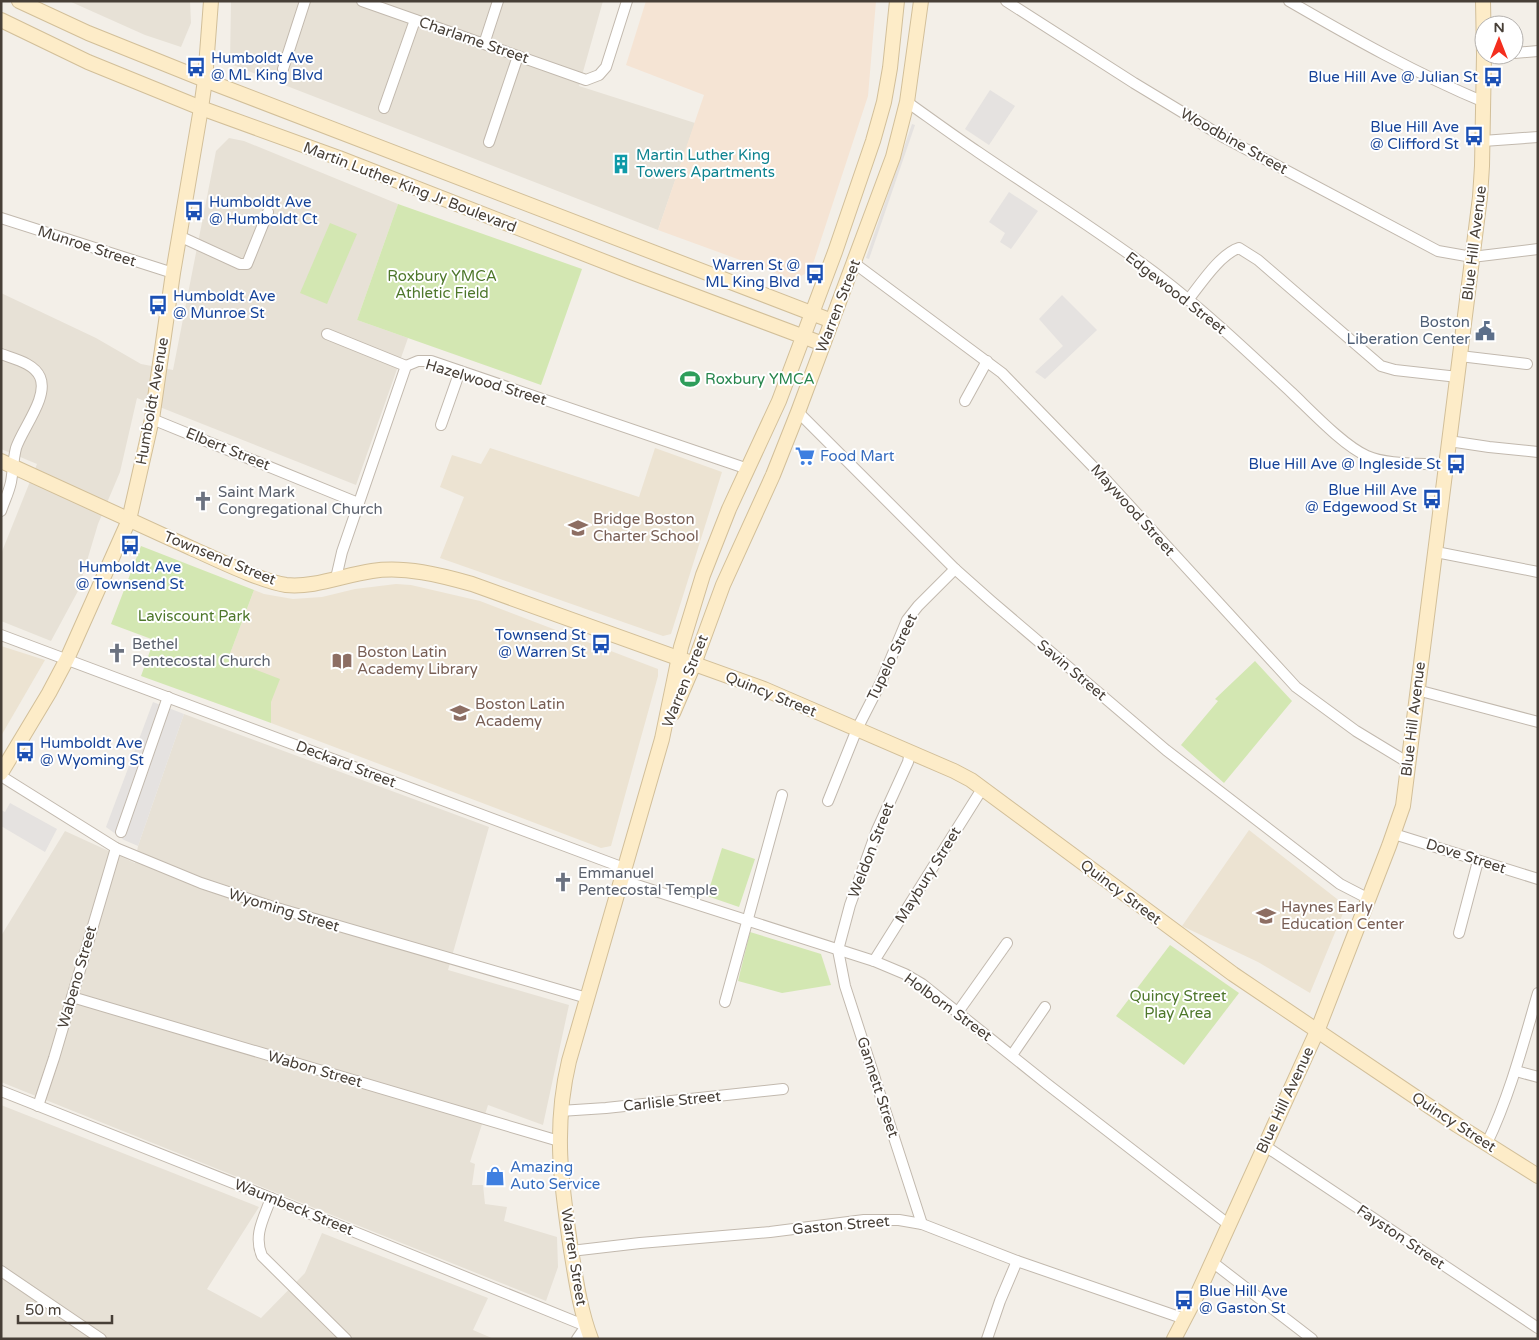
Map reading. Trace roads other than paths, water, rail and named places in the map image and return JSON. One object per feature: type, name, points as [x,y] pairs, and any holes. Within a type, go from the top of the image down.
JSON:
[{"type":"main road","name":"Martin Luther King Jr Boulevard","points":[[19,1],[88,33],[205,80],[832,322]]},
{"type":"main road","name":"Humboldt Avenue","points":[[1,774],[67,659],[129,520],[152,419],[173,273],[205,80],[211,1]]},
{"type":"main road","name":"Warren Street","points":[[588,1332],[576,1285],[566,1218],[559,1141],[560,1112],[569,1061],[662,739],[684,636],[715,542],[771,420],[835,252],[874,141],[890,68],[898,1]]},
{"type":"main road","name":"Warren Street","points":[[662,739],[694,664],[723,585],[773,475],[893,157],[907,102],[921,1]]},
{"type":"main road","name":"Blue Hill Avenue","points":[[1483,1],[1483,15]]},
{"type":"main road","name":"Martin Luther King Jr Boulevard","points":[[1,20],[88,62],[201,108],[339,158],[631,272],[823,344]]},
{"type":"main road","name":"Blue Hill Avenue","points":[[1174,1339],[1185,1319],[1318,1029],[1394,834],[1403,806],[1407,762],[1458,377],[1482,166],[1484,65]]},
{"type":"main road","name":"Townsend Street","points":[[7,464],[203,553],[271,581],[286,585],[310,584],[370,571],[415,571],[446,577],[496,591],[678,659]]},
{"type":"main road","name":"Quincy Street","points":[[678,659],[764,689],[960,774],[1233,974],[1318,1029],[1369,1066],[1538,1176]]},
{"type":"street","points":[[283,70],[305,1]]},
{"type":"street","name":"Charlame Street","points":[[362,1],[383,5],[415,20],[586,80],[599,75],[606,67],[627,1]]},
{"type":"street","points":[[484,44],[498,1]]},
{"type":"street","name":"Woodbine Street","points":[[1006,1],[1134,84],[1225,138],[1438,252],[1472,257],[1538,249]]},
{"type":"street","points":[[1289,1],[1405,64],[1484,102]]},
{"type":"street","points":[[384,108],[415,20]]},
{"type":"street","points":[[1524,52],[1538,51]]},
{"type":"street","points":[[489,142],[518,56]]},
{"type":"street","name":"Edgewood Street","points":[[907,102],[1159,276],[1241,345],[1316,416],[1358,452],[1368,457],[1384,460],[1446,465]]},
{"type":"street","points":[[1483,141],[1538,137]]},
{"type":"street","points":[[179,236],[240,264],[247,264],[268,212]]},
{"type":"street","name":"Munroe Street","points":[[1,218],[173,273]]},
{"type":"street","points":[[1188,300],[1208,274],[1226,256],[1239,248],[1258,260],[1381,366],[1395,370],[1458,377]]},
{"type":"street","name":"Maywood Street","points":[[854,263],[1002,373],[1024,394],[1107,481],[1296,687],[1356,731],[1407,762]]},
{"type":"street","points":[[327,334],[406,366]]},
{"type":"street","points":[[1,354],[28,364],[41,378],[38,403],[7,464],[11,482],[1,511]]},
{"type":"street","points":[[1460,356],[1526,364]]},
{"type":"street","name":"Hazelwood Street","points":[[336,578],[342,552],[406,366],[424,360],[748,469]]},
{"type":"street","points":[[966,401],[986,361]]},
{"type":"street","points":[[441,425],[460,371]]},
{"type":"street","name":"Savin Street","points":[[798,412],[955,569],[991,601],[1166,750],[1340,884],[1369,899]]},
{"type":"street","name":"Elbert Street","points":[[152,419],[358,504]]},
{"type":"street","points":[[1449,441],[1538,452]]},
{"type":"street","points":[[1436,552],[1538,572]]},
{"type":"street","name":"Tupelo Street","points":[[828,801],[857,729],[907,620],[918,606],[955,569]]},
{"type":"street","name":"Deckard Street","points":[[1,635],[168,697],[623,874]]},
{"type":"street","points":[[1417,690],[1538,722]]},
{"type":"street","points":[[121,832],[168,697]]},
{"type":"street","name":"Weldon Street","points":[[838,950],[850,905],[877,830],[908,762],[910,752]]},
{"type":"street","name":"Wyoming Street","points":[[1,774],[116,848],[169,871],[254,902],[587,998]]},
{"type":"street","name":"Maybury Street","points":[[874,961],[982,789]]},
{"type":"street","points":[[725,1002],[782,795]]},
{"type":"street","name":"Dove Street","points":[[1394,834],[1538,879]]},
{"type":"street","name":"Wabeno Street","points":[[38,1106],[116,848]]},
{"type":"street","points":[[1459,934],[1478,860]]},
{"type":"street","name":"Holborn Street","points":[[623,874],[748,921],[874,961],[922,984],[1047,1084],[1228,1224]]},
{"type":"street","points":[[958,1012],[1007,943]]},
{"type":"street","name":"Gannett Street","points":[[838,950],[844,986],[922,1224]]},
{"type":"street","points":[[1487,1143],[1498,1120],[1516,1071],[1538,993]]},
{"type":"street","name":"Wabon Street","points":[[72,997],[559,1141]]},
{"type":"street","points":[[1012,1055],[1045,1007]]},
{"type":"street","points":[[1516,1071],[1538,1077]]},
{"type":"street","name":"Carlisle Street","points":[[560,1112],[783,1089]]},
{"type":"street","name":"Waumbeck Street","points":[[1,1091],[271,1198],[588,1332]]},
{"type":"street","name":"Fayston Street","points":[[1264,1146],[1538,1328]]},
{"type":"street","points":[[271,1198],[258,1236],[258,1246],[262,1256],[346,1339]]},
{"type":"street","name":"Gaston Street","points":[[572,1251],[770,1232],[864,1220],[899,1220],[922,1224],[1017,1261],[1185,1319]]},
{"type":"street","points":[[987,1339],[1017,1261]]},
{"type":"street","points":[[1211,1261],[1312,1339]]},
{"type":"street","points":[[1,1271],[101,1339]]},
{"type":"street","points":[[577,1339],[588,1332]]},
{"type":"place","name":"Humboldt Ave @ ML King Blvd","points":[[196,67]]},
{"type":"place","name":"Blue Hill Ave @ Julian St","points":[[1493,77]]},
{"type":"place","name":"Blue Hill Ave @ Clifford St","points":[[1474,136]]},
{"type":"place","name":"Martin Luther King Towers Apartments","points":[[621,164]]},
{"type":"place","name":"Humboldt Ave @ Humboldt Ct","points":[[194,211]]},
{"type":"place","name":"Warren St @ ML King Blvd","points":[[815,274]]},
{"type":"place","name":"Humboldt Ave @ Munroe St","points":[[158,305]]},
{"type":"place","name":"Boston Liberation Center","points":[[1485,331]]},
{"type":"place","name":"Roxbury YMCA","points":[[690,379]]},
{"type":"place","name":"Food Mart","points":[[805,456]]},
{"type":"place","name":"Blue Hill Ave @ Ingleside St","points":[[1456,464]]},
{"type":"place","name":"Blue Hill Ave @ Edgewood St","points":[[1432,499]]},
{"type":"place","name":"Saint Mark Congregational Church","points":[[203,501]]},
{"type":"place","name":"Bridge Boston Charter School","points":[[578,528]]},
{"type":"place","name":"Humboldt Ave @ Townsend St","points":[[130,545]]},
{"type":"place","name":"Townsend St @ Warren St","points":[[601,644]]},
{"type":"place","name":"Bethel Pentecostal Church","points":[[117,653]]},
{"type":"place","name":"Boston Latin Academy Library","points":[[342,661]]},
{"type":"place","name":"Boston Latin Academy","points":[[460,713]]},
{"type":"place","name":"Humboldt Ave @ Wyoming St","points":[[25,752]]},
{"type":"place","name":"Emmanuel Pentecostal Temple","points":[[563,882]]},
{"type":"place","name":"Haynes Early Education Center","points":[[1266,916]]},
{"type":"place","name":"Amazing Auto Service","points":[[495,1176]]},
{"type":"place","name":"Blue Hill Ave @ Gaston St","points":[[1184,1300]]},
{"type":"park label","name":"Roxbury YMCA Athletic Field","points":[[442,284]]},
{"type":"park label","name":"Laviscount Park","points":[[194,616]]},
{"type":"park label","name":"Quincy Street Play Area","points":[[1178,1004]]}]
